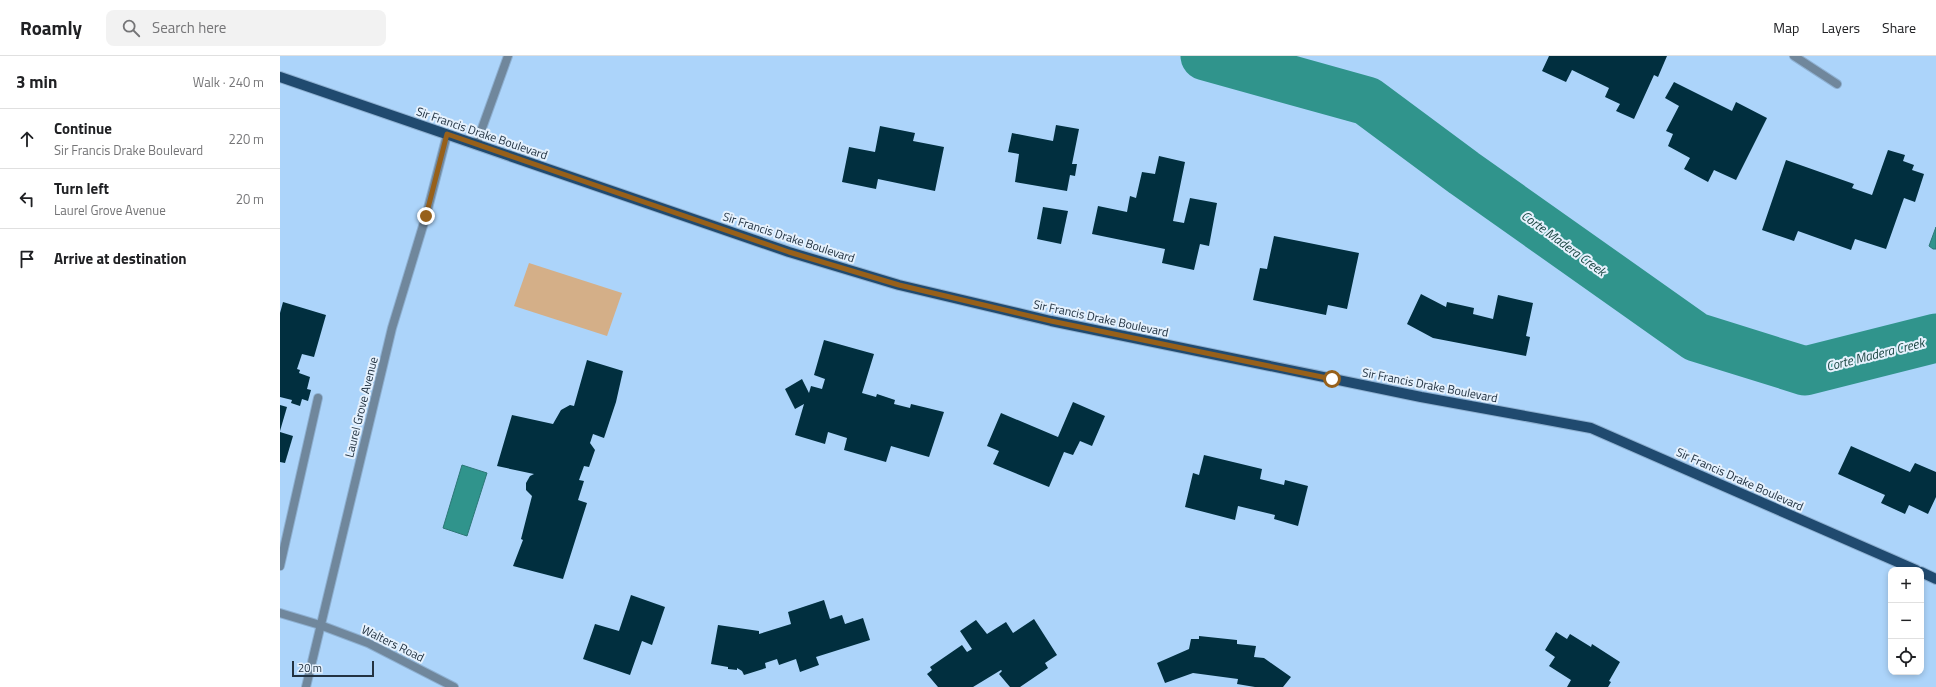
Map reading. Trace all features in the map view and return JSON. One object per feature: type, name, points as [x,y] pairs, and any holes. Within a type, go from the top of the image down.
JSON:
[{"type":"main road","name":"Sir Francis Drake Boulevard","points":[[280,77],[789,252],[899,285],[1051,321],[1421,397],[1590,428],[1909,567]]},
{"type":"main road","points":[[1924,573],[1936,579]]},
{"type":"street","points":[[476,144],[508,56]]},
{"type":"street","points":[[1794,56],[1837,84]]},
{"type":"street","name":"Laurel Grove Avenue","points":[[306,687],[392,328],[426,216],[447,134]]},
{"type":"street","points":[[280,566],[318,398]]},
{"type":"street","name":"Walters Road","points":[[280,613],[320,625],[368,643],[454,687]]},
{"type":"shaded area","points":[[1936,227],[1936,249],[1933,249],[1929,246]]},
{"type":"shaded area","points":[[529,263],[622,293],[607,336],[514,306]]},
{"type":"shaded area","points":[[462,465],[487,473],[467,536],[443,528]]},
{"type":"building","points":[[1549,56],[1667,56],[1658,77],[1654,75],[1634,119],[1616,111],[1620,104],[1605,97],[1609,88],[1572,70],[1566,82],[1542,71]]},
{"type":"building","points":[[1674,82],[1732,111],[1736,102],[1767,118],[1736,180],[1714,170],[1708,182],[1684,169],[1690,158],[1668,146],[1673,134],[1666,131],[1679,106],[1665,98]]},
{"type":"building","points":[[1056,125],[1079,129],[1072,164],[1077,164],[1075,176],[1070,175],[1067,191],[1015,182],[1019,154],[1008,152],[1012,133],[1053,141]]},
{"type":"building","points":[[880,126],[915,133],[913,141],[944,147],[935,191],[878,179],[876,189],[842,182],[849,147],[875,152]]},
{"type":"building","points":[[1888,150],[1905,155],[1903,161],[1914,165],[1912,170],[1924,174],[1915,202],[1904,198],[1886,249],[1855,239],[1851,250],[1798,231],[1794,241],[1762,230],[1786,160],[1854,184],[1852,188],[1872,195]]},
{"type":"building","points":[[1159,156],[1185,162],[1173,221],[1184,223],[1190,198],[1217,203],[1209,246],[1200,244],[1194,270],[1162,263],[1165,249],[1092,234],[1098,206],[1127,212],[1130,196],[1136,198],[1142,172],[1155,174]]},
{"type":"building","points":[[1043,207],[1068,211],[1061,244],[1037,239]]},
{"type":"building","points":[[1274,236],[1359,253],[1347,309],[1328,305],[1326,315],[1253,300],[1260,268],[1267,269]]},
{"type":"building","points":[[1421,294],[1446,307],[1447,302],[1474,308],[1473,314],[1493,319],[1498,295],[1533,303],[1526,336],[1530,337],[1526,356],[1433,338],[1407,324]]},
{"type":"building","points":[[283,302],[326,315],[314,357],[302,354],[297,369],[300,370],[299,373],[310,377],[307,389],[311,390],[308,401],[302,399],[300,406],[291,403],[292,400],[280,397],[280,313]]},
{"type":"building","points":[[824,340],[874,354],[862,393],[876,397],[877,394],[895,400],[894,404],[910,408],[911,404],[944,412],[929,457],[891,446],[886,462],[844,450],[847,438],[828,432],[825,444],[795,435],[804,404],[795,409],[785,389],[802,379],[809,393],[811,386],[822,389],[825,379],[814,375]]},
{"type":"building","points":[[587,360],[623,371],[616,402],[604,438],[593,434],[590,443],[595,450],[589,467],[584,466],[579,480],[584,481],[578,500],[587,503],[563,579],[513,566],[523,540],[521,539],[532,496],[526,490],[526,483],[530,476],[534,474],[497,466],[512,415],[553,424],[561,410],[570,405],[574,406]]},
{"type":"building","points":[[1073,402],[1105,416],[1092,446],[1080,441],[1073,455],[1064,452],[1049,487],[993,464],[999,451],[987,446],[1001,413],[1058,437]]},
{"type":"building","points":[[280,405],[287,407],[280,431]]},
{"type":"building","points":[[280,432],[293,436],[285,463],[280,462]]},
{"type":"building","points":[[1851,446],[1910,472],[1915,463],[1936,472],[1936,497],[1928,514],[1909,505],[1905,514],[1881,503],[1885,495],[1838,474]]},
{"type":"building","points":[[1204,455],[1262,469],[1260,479],[1284,485],[1285,480],[1308,486],[1298,526],[1274,519],[1275,515],[1238,506],[1235,520],[1185,507],[1193,473],[1199,475]]},
{"type":"building","points":[[631,595],[665,607],[652,645],[642,641],[630,675],[583,659],[595,624],[619,631]]},
{"type":"building","points":[[824,600],[830,619],[842,615],[845,624],[863,618],[870,640],[816,657],[819,665],[800,672],[796,659],[779,665],[777,659],[765,663],[766,668],[744,675],[742,671],[737,668],[737,670],[728,669],[728,667],[711,664],[718,625],[759,631],[759,634],[791,624],[788,612]]},
{"type":"building","points":[[1034,619],[1057,655],[1045,663],[1048,668],[1020,687],[1010,687],[999,674],[1002,671],[1001,670],[973,687],[938,687],[927,674],[932,670],[930,667],[962,645],[967,652],[972,649],[960,631],[976,620],[987,634],[1006,622],[1013,633]]},
{"type":"building","points":[[1556,632],[1567,639],[1570,634],[1591,647],[1592,644],[1620,662],[1609,681],[1611,682],[1608,687],[1567,687],[1571,680],[1549,666],[1555,657],[1545,650]]},
{"type":"building","points":[[1199,636],[1237,640],[1237,644],[1256,646],[1254,657],[1264,658],[1291,677],[1283,687],[1255,687],[1237,684],[1238,679],[1193,673],[1165,683],[1157,663],[1189,649],[1191,639],[1199,639]]},
{"type":"waterway","name":"Corte Madera Creek","points":[[1205,56],[1367,101],[1464,173],[1696,337],[1805,371],[1936,338]]},
{"type":"route","points":[[426,216],[447,134],[789,252],[899,285],[990,308],[1332,379]]}]
